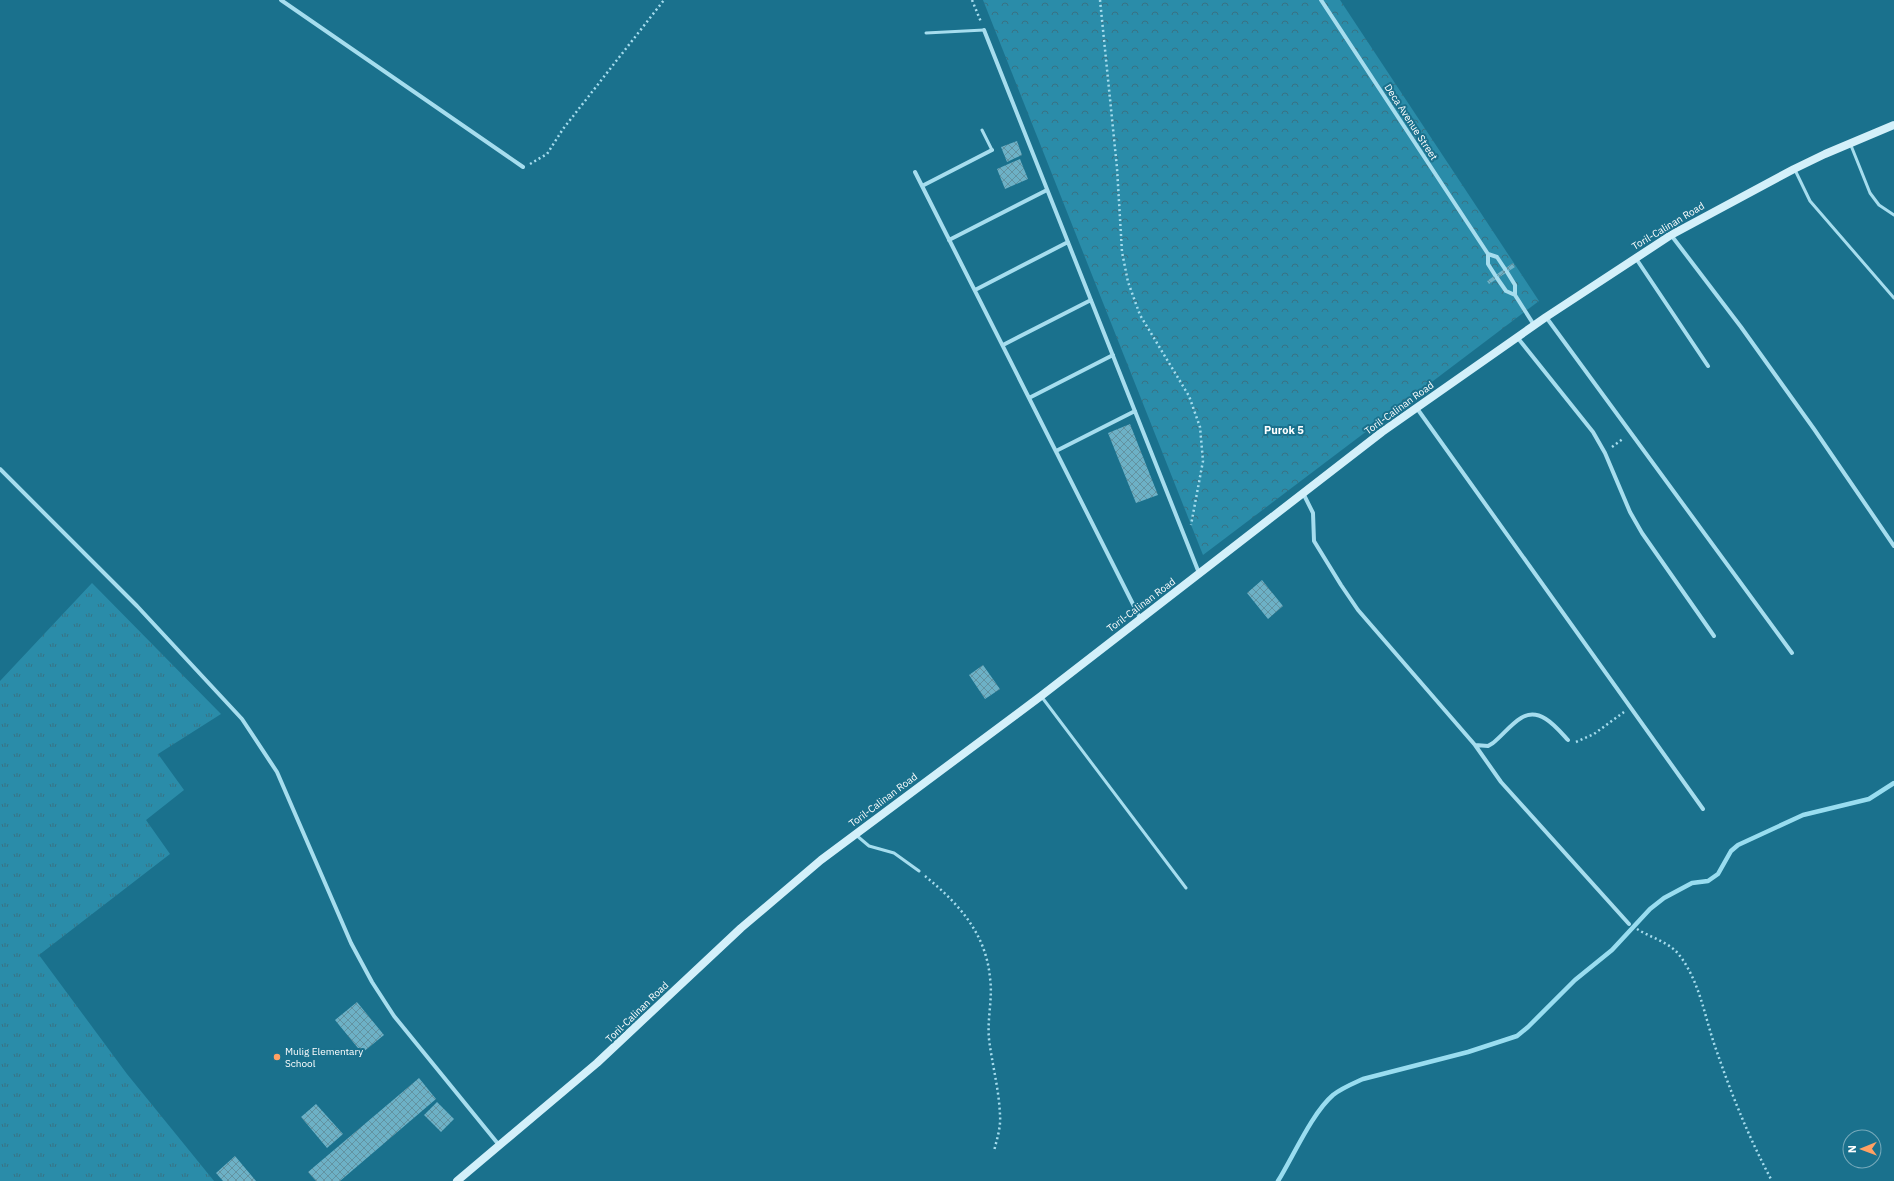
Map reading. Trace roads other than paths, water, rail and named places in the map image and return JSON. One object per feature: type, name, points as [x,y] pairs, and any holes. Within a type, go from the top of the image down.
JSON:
[{"type":"main road","name":"Toril-Calinan Road","points":[[457,1181],[597,1063],[692,973],[785,889],[855,833],[1041,696],[1303,492],[1416,407],[1534,325],[1671,234],[1794,169],[1850,143],[1894,125]]},
{"type":"street","points":[[281,0],[523,167]]},
{"type":"street","name":"Deca Avenue Street","points":[[1321,0],[1488,254],[1488,264],[1496,277],[1506,292],[1515,295]]},
{"type":"street","points":[[984,30],[1199,574]]},
{"type":"street","points":[[922,186],[992,150]]},
{"type":"street","points":[[915,172],[1140,618]]},
{"type":"street","points":[[949,240],[1047,190]]},
{"type":"street","points":[[1671,234],[1750,339],[1894,546]]},
{"type":"street","points":[[975,290],[1068,242]]},
{"type":"street","name":"Deca Avenue Street","points":[[1488,254],[1497,257],[1506,270],[1515,285],[1515,295],[1534,325]]},
{"type":"street","points":[[1635,257],[1708,366]]},
{"type":"street","points":[[1002,345],[1091,300]]},
{"type":"street","points":[[1546,317],[1792,653]]},
{"type":"street","points":[[1517,337],[1593,432],[1606,453],[1630,512],[1642,533],[1714,636]]},
{"type":"street","points":[[1029,398],[1113,355]]},
{"type":"street","points":[[1416,407],[1703,809]]},
{"type":"street","points":[[1056,451],[1135,411]]},
{"type":"street","points":[[0,469],[137,606],[242,719],[277,772],[351,943],[372,982],[394,1016],[499,1145]]},
{"type":"street","points":[[1303,492],[1313,513],[1314,541],[1358,610],[1475,745],[1501,782],[1629,924]]},
{"type":"street","points":[[1475,745],[1488,746],[1493,744],[1521,718],[1529,715],[1545,718],[1553,723],[1568,740]]},
{"type":"lane","points":[[926,33],[984,30]]},
{"type":"lane","points":[[982,130],[992,150]]},
{"type":"lane","points":[[1850,143],[1870,192],[1879,206],[1894,215]]},
{"type":"lane","points":[[1794,169],[1810,201],[1894,298]]},
{"type":"lane","points":[[1041,696],[1186,888]]},
{"type":"lane","points":[[855,833],[869,846],[894,853],[919,871]]},
{"type":"waterway","points":[[1278,1181],[1310,1124],[1325,1103],[1336,1093],[1363,1079],[1468,1052],[1517,1036],[1575,980],[1612,950],[1650,909],[1664,898],[1692,883],[1708,881],[1718,874],[1731,851],[1738,845],[1803,815],[1869,799],[1894,783]]},
{"type":"place","name":"Mulig Elementary School","points":[[277,1057]]},
{"type":"district","name":"Purok 5","points":[[1284,430]]}]
